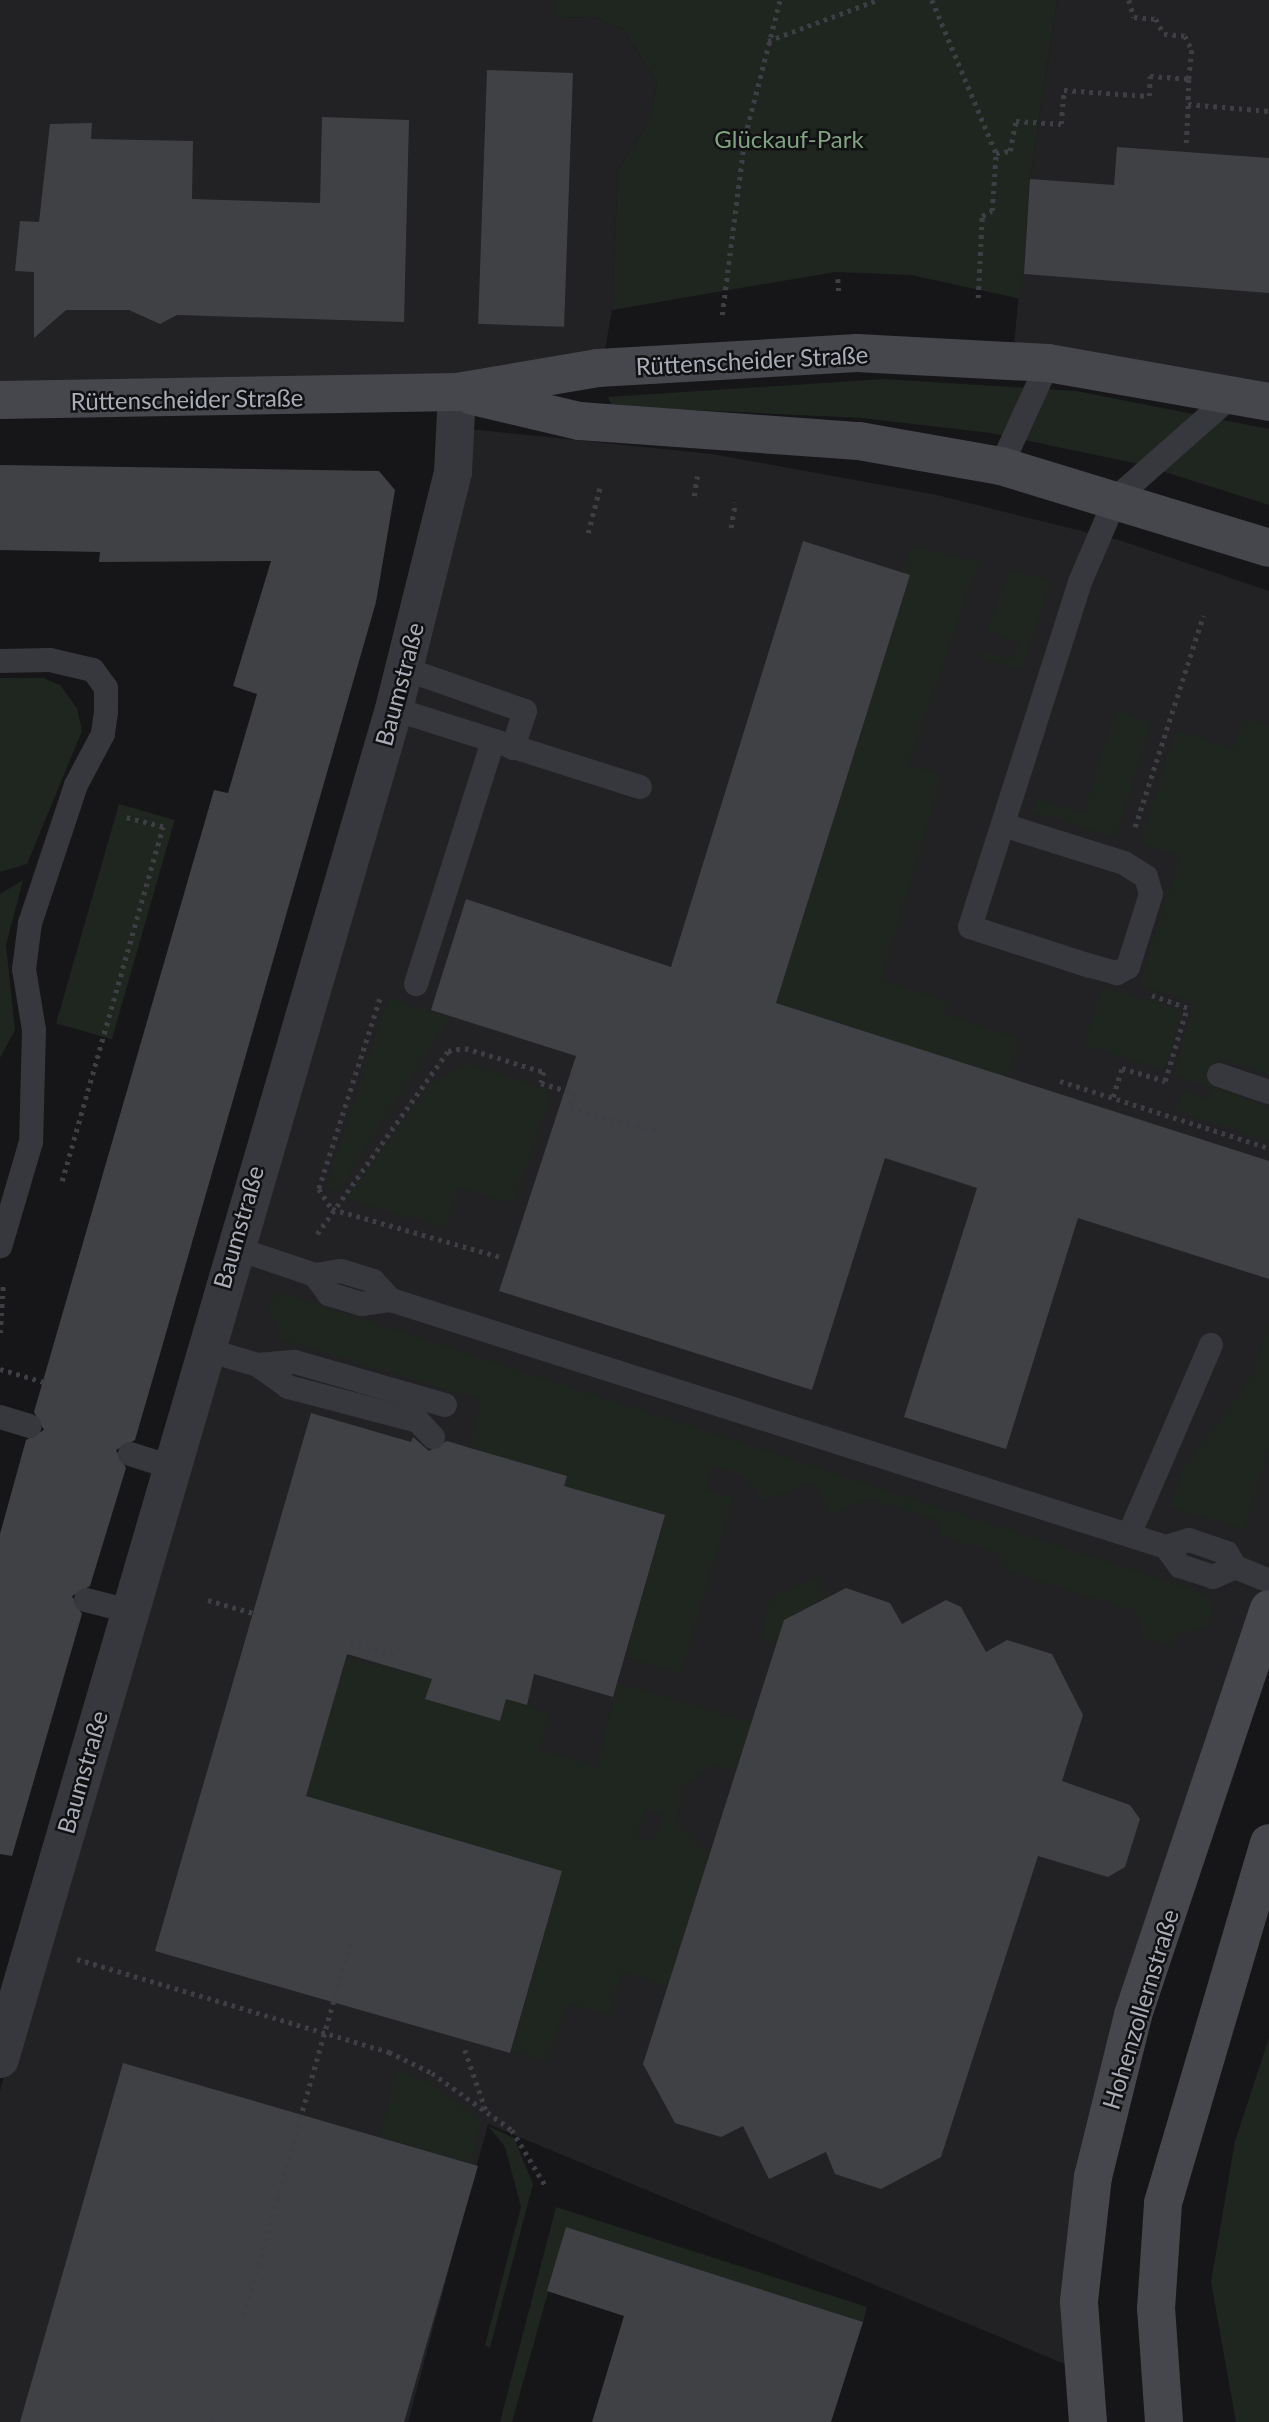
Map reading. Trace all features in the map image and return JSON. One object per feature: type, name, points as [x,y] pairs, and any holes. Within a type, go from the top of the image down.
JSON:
[{"type":"street","name":"Rüttenscheider Straße","points":[[0,400],[457,392],[585,370],[857,353],[1048,363],[1252,397]]},
{"type":"street","name":"Rüttenscheider Straße","points":[[457,392],[579,421],[859,441],[1001,466],[1116,498],[1269,548]]},
{"type":"street","name":"Baumstraße","points":[[0,2059],[232,1247],[405,669],[453,472],[457,392]]},
{"type":"street","name":"Hohenzollernstraße","points":[[1088,2422],[1079,2289],[1093,2178],[1133,2015],[1269,1609]]},
{"type":"street","points":[[1164,2422],[1156,2309],[1163,2203],[1269,1843]]},
{"type":"lane","points":[[1001,466],[1048,363]]},
{"type":"lane","points":[[1003,825],[1124,863],[1146,877],[1151,894],[1135,956],[1117,973],[970,928],[1080,582],[1116,498],[1252,397]]},
{"type":"lane","points":[[0,661],[50,660],[93,670],[106,688],[106,712],[30,923],[24,969],[34,1030],[32,1142],[0,1247]]},
{"type":"lane","points":[[405,669],[525,711],[503,744],[416,984]]},
{"type":"lane","points":[[394,709],[640,787]]},
{"type":"lane","points":[[1219,1075],[1269,1092]]},
{"type":"lane","points":[[232,1247],[306,1272],[341,1271],[373,1281],[391,1300],[1166,1547],[1189,1540],[1227,1553],[1235,1567],[1269,1581]]},
{"type":"lane","points":[[1129,1535],[1211,1345]]},
{"type":"lane","points":[[204,1349],[258,1365],[288,1388],[418,1421],[433,1437]]},
{"type":"lane","points":[[258,1365],[295,1362],[445,1405]]},
{"type":"lane","points":[[0,1417],[30,1426]]},
{"type":"lane","points":[[130,1454],[171,1467]]},
{"type":"lane","points":[[86,1600],[129,1611]]},
{"type":"path","points":[[718,361],[745,136],[767,42],[780,0]]},
{"type":"path","points":[[767,42],[877,0]]},
{"type":"path","points":[[932,0],[996,153],[992,211],[982,216],[978,298]]},
{"type":"path","points":[[1129,0],[1134,17],[1156,19],[1164,34],[1185,36],[1192,51],[1186,143]]},
{"type":"path","points":[[996,153],[1010,151],[1016,121],[1061,124],[1064,90],[1149,96],[1150,76],[1189,79]]},
{"type":"path","points":[[1188,104],[1269,111]]},
{"type":"path","points":[[838,279],[839,295]]},
{"type":"path","points":[[588,533],[600,486]]},
{"type":"path","points":[[731,528],[735,502]]},
{"type":"path","points":[[1124,863],[1203,616]]},
{"type":"path","points":[[54,1185],[68,1174],[163,827],[124,817]]},
{"type":"path","points":[[1113,1097],[1122,1068],[1165,1081],[1187,1008],[1152,996]]},
{"type":"path","points":[[306,1272],[332,1209],[448,1051],[465,1048],[544,1072],[541,1083],[574,1093],[570,1108],[657,1131]]},
{"type":"path","points":[[1060,1081],[1269,1148]]},
{"type":"path","points":[[332,1209],[500,1257]]},
{"type":"path","points":[[0,1334],[3,1280]]},
{"type":"path","points":[[0,1369],[44,1382]]},
{"type":"path","points":[[208,1600],[253,1613]]},
{"type":"path","points":[[350,1643],[399,1657]]},
{"type":"path","points":[[244,2315],[350,1943]]},
{"type":"path","points":[[33,1945],[323,2036],[388,2052],[432,2073],[512,2130],[545,2185]]},
{"type":"path","points":[[465,2050],[488,2114]]},
{"type":"path","points":[[212,2422],[214,2413]]},
{"type":"shaded area","points":[[0,0],[555,0],[553,18],[593,17],[623,29],[657,83],[649,121],[618,170],[612,310],[603,361],[455,386],[0,391]]},
{"type":"shaded area","points":[[1057,0],[1269,0],[1269,386],[1014,344],[1030,179]]},
{"type":"shaded area","points":[[470,429],[712,454],[937,495],[1122,541],[1269,591],[1269,1568],[1128,2016],[1067,2365],[488,2124],[408,2422],[0,2422],[0,2091],[398,716]]},
{"type":"green space","name":"Glückauf-Park","points":[[555,0],[1057,0],[1030,179],[1021,299],[911,275],[835,272],[612,310],[618,170],[649,121],[657,83],[623,29],[593,17],[552,18]]},
{"type":"green space","points":[[884,379],[1076,391],[1269,429],[1269,505],[1143,465],[991,433],[861,418],[612,406],[608,397]]},
{"type":"green space","points":[[911,546],[979,561],[908,765],[942,776],[881,980],[948,1002],[944,1014],[1020,1039],[1007,1077],[730,988],[780,960]]},
{"type":"green space","points":[[1010,570],[1051,581],[1021,670],[977,656],[981,651],[1014,659],[1019,642],[986,631]]},
{"type":"green space","points":[[0,678],[43,678],[60,685],[77,708],[82,731],[27,864],[0,872]]},
{"type":"green space","points":[[1115,710],[1151,722],[1116,838],[1033,812],[1037,799],[1084,813]]},
{"type":"green space","points":[[1243,717],[1269,726],[1269,1074],[1221,1059],[1212,1087],[1269,1107],[1269,1141],[1175,1111],[1182,1091],[1208,1099],[1212,1088],[1173,1075],[1194,1003],[1139,985],[1180,856],[1140,843],[1176,730],[1233,749]]},
{"type":"green space","points":[[119,804],[175,820],[112,1039],[56,1023]]},
{"type":"green space","points":[[23,880],[6,945],[15,1030],[0,1058],[0,894]]},
{"type":"green space","points":[[1102,986],[1182,1011],[1164,1070],[1084,1045]]},
{"type":"green space","points":[[388,998],[450,1018],[337,1192],[326,1188]]},
{"type":"green space","points":[[467,1064],[546,1089],[550,1099],[514,1204],[458,1187],[445,1228],[346,1199],[431,1084]]},
{"type":"green space","points":[[278,1292],[1206,1594],[1213,1606],[1209,1625],[1180,1634],[1169,1646],[1144,1639],[1136,1611],[1005,1571],[995,1553],[941,1536],[937,1520],[866,1499],[832,1515],[813,1482],[764,1500],[740,1475],[712,1466],[706,1489],[733,1497],[681,1673],[625,1657],[665,1515],[564,1487],[566,1476],[470,1448],[481,1400],[282,1340],[268,1307]]},
{"type":"green space","points":[[1269,1323],[1269,1451],[1244,1529],[1169,1507],[1183,1469],[1253,1374]]},
{"type":"green space","points":[[817,1577],[828,1597],[784,1620],[777,1643],[760,1639],[771,1596]]},
{"type":"green space","points":[[346,1658],[432,1679],[426,1699],[500,1721],[506,1699],[549,1713],[540,1750],[597,1766],[617,1683],[752,1722],[737,1769],[709,1766],[680,1790],[678,1825],[709,1854],[668,1986],[622,1972],[609,2016],[567,2003],[548,2061],[511,2052],[562,1872],[305,1797]],"holes":[[[646,1809],[662,1814],[654,1842],[636,1835]]]},
{"type":"green space","points":[[1269,2038],[1269,2422],[1236,2422],[1211,2282],[1235,2141]]},
{"type":"green space","points":[[396,2069],[430,2083],[481,2120],[472,2164],[380,2137]]},
{"type":"green space","points":[[488,2126],[514,2138],[533,2184],[490,2348],[485,2345],[521,2207],[505,2147]]},
{"type":"green space","points":[[556,2207],[867,2307],[863,2322],[566,2227],[512,2422],[500,2422]]},
{"type":"building","points":[[487,70],[573,73],[564,327],[478,324]]},
{"type":"building","points":[[322,117],[409,120],[404,322],[177,315],[160,324],[129,310],[66,310],[34,338],[34,272],[15,271],[20,221],[39,222],[50,124],[92,123],[91,139],[193,141],[192,199],[320,203]]},
{"type":"building","points":[[1117,147],[1269,158],[1269,293],[1024,274],[1030,179],[1114,185]]},
{"type":"building","points":[[0,465],[379,471],[395,490],[376,602],[135,1440],[116,1450],[126,1468],[90,1586],[72,1596],[82,1614],[12,1856],[0,1854],[0,1534],[26,1440],[44,1430],[34,1412],[214,790],[228,793],[257,694],[233,686],[271,561],[99,562],[100,552],[0,550]]},
{"type":"building","points":[[803,541],[910,575],[776,1003],[1269,1161],[1269,1279],[1078,1218],[1006,1449],[904,1417],[977,1188],[885,1158],[812,1390],[499,1291],[576,1056],[431,1010],[466,899],[671,967]]},
{"type":"building","points":[[311,1413],[411,1442],[413,1437],[429,1451],[447,1441],[567,1476],[564,1486],[665,1515],[613,1697],[534,1674],[527,1705],[506,1699],[500,1721],[425,1699],[432,1679],[347,1654],[306,1796],[562,1871],[510,2053],[155,1951]]},
{"type":"building","points":[[846,1588],[890,1603],[902,1624],[946,1600],[961,1607],[986,1652],[1007,1640],[1052,1654],[1083,1715],[1062,1781],[1130,1805],[1140,1819],[1125,1867],[1108,1877],[1038,1856],[941,2157],[881,2189],[835,2174],[826,2152],[769,2179],[743,2126],[721,2137],[675,2123],[643,2064],[784,1620]]},
{"type":"building","points":[[123,2063],[478,2166],[404,2422],[20,2422]]},
{"type":"building","points":[[566,2227],[863,2322],[831,2422],[592,2422],[624,2316],[547,2291]]}]
